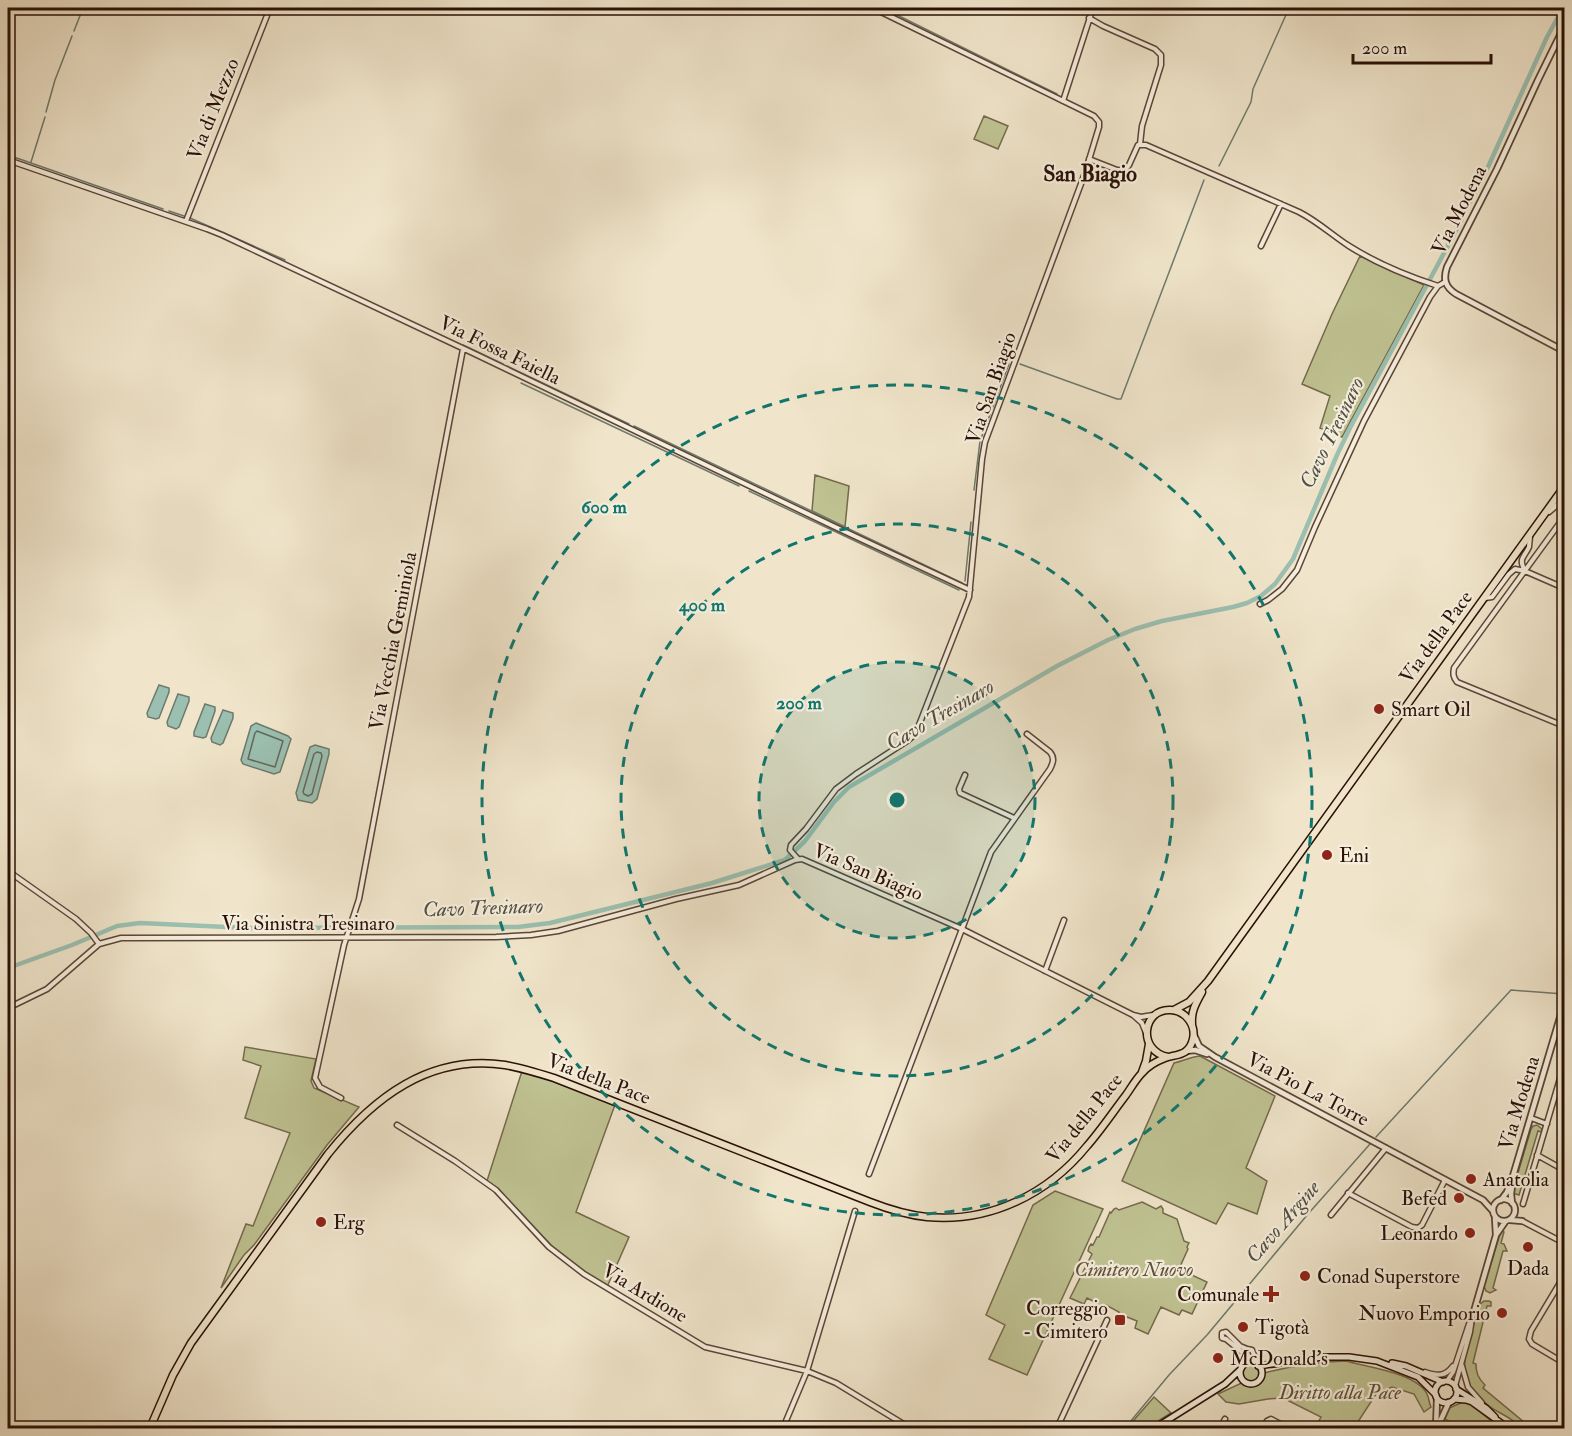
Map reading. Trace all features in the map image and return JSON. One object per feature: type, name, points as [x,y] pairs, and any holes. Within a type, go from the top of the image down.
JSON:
[{"type":"main road","name":"Via della Pace","points":[[1174,1011],[1190,1002],[1208,981],[1564,487]]},
{"type":"main road","name":"Via della Pace","points":[[1192,1025],[1194,1005],[1208,981]]},
{"type":"main road","points":[[1166,1010],[1174,1011],[1185,1015],[1192,1025],[1194,1034],[1192,1043],[1186,1051],[1168,1057],[1156,1053],[1148,1043],[1146,1034],[1149,1023],[1156,1014],[1166,1010]]},
{"type":"main road","name":"Via della Pace","points":[[1142,1072],[1149,1048],[1148,1043]]},
{"type":"main road","name":"Via della Pace","points":[[150,1428],[173,1375],[191,1343],[328,1154],[353,1124],[373,1105],[396,1089],[425,1075],[457,1066],[475,1064],[503,1065],[530,1070],[870,1202],[913,1215],[946,1218],[995,1210],[1025,1198],[1053,1180],[1089,1145],[1142,1072],[1168,1057]]},
{"type":"main road","points":[[1155,1428],[1225,1384],[1249,1363],[1279,1364],[1332,1357],[1366,1359],[1413,1369],[1456,1388],[1486,1408],[1500,1423]]},
{"type":"main road","points":[[1384,1363],[1418,1377],[1442,1402],[1470,1401],[1508,1428]]},
{"type":"main road","points":[[1225,1384],[1255,1383],[1279,1364]]},
{"type":"main road","points":[[1258,1365],[1262,1371],[1261,1378]]},
{"type":"main road","points":[[1242,1368],[1241,1377],[1245,1382]]},
{"type":"main road","points":[[1436,1397],[1436,1388],[1445,1382]]},
{"type":"main road","points":[[1452,1401],[1457,1393],[1456,1388]]},
{"type":"street","name":"Via di Mezzo","points":[[186,221],[270,8]]},
{"type":"street","points":[[873,8],[1063,101],[1093,8]]},
{"type":"street","points":[[1089,18],[1155,49],[1161,55],[1161,65],[1142,126],[1140,144],[1136,147],[1129,165],[1125,170],[1117,170],[1089,159]]},
{"type":"street","name":"Via Modena","points":[[1564,27],[1445,273],[1448,288],[1456,294],[1564,351]]},
{"type":"street","name":"Via San Biagio","points":[[962,929],[806,859],[798,859],[790,848],[836,789],[899,747],[915,733],[962,618],[970,590],[985,442],[1098,132],[1099,122],[1094,116],[1063,101]]},
{"type":"street","points":[[1140,144],[1309,217],[1341,241],[1407,275],[1436,285],[1445,282]]},
{"type":"street","name":"Via Fossa Faiella","points":[[8,160],[222,235],[970,590]]},
{"type":"street","points":[[1261,246],[1281,204]]},
{"type":"street","points":[[1260,604],[1282,589],[1297,570],[1364,421],[1436,285]]},
{"type":"street","name":"Via Vecchia Geminiola","points":[[347,936],[359,899],[463,349]]},
{"type":"street","points":[[1542,519],[1564,499]]},
{"type":"street","points":[[1564,517],[1454,668],[1453,676],[1457,682],[1564,726]]},
{"type":"street","points":[[1525,571],[1521,560],[1529,546],[1530,534]]},
{"type":"street","points":[[1484,598],[1492,597],[1515,569],[1564,588]]},
{"type":"street","points":[[869,1174],[991,852],[1053,762],[1050,752],[1027,734]]},
{"type":"street","points":[[965,775],[959,789],[962,794],[1014,818]]},
{"type":"street","name":"Via Sinistra Tresinaro","points":[[8,1008],[47,989],[99,944],[121,938],[496,937],[545,933],[687,896],[739,885],[798,859]]},
{"type":"street","points":[[8,871],[76,920],[91,933],[99,944]]},
{"type":"street","points":[[1045,971],[1064,920]]},
{"type":"street","points":[[962,929],[1133,1015],[1142,1023],[1146,1034]]},
{"type":"street","points":[[341,1098],[320,1087],[315,1078],[347,936]]},
{"type":"street","name":"Via Modena","points":[[1499,1200],[1507,1192],[1513,1176],[1564,1004]]},
{"type":"street","points":[[1133,1015],[1145,1017],[1156,1014]]},
{"type":"street","name":"Via Pio La Torre","points":[[1194,1034],[1200,1046],[1215,1057]]},
{"type":"street","name":"Via Pio La Torre","points":[[1186,1051],[1199,1051],[1215,1057],[1483,1200],[1492,1210]]},
{"type":"street","points":[[1523,1204],[1564,1065]]},
{"type":"street","points":[[1530,1118],[1547,1124]]},
{"type":"street","name":"Via Ardione","points":[[397,1125],[496,1190],[549,1247],[584,1274],[705,1347],[807,1371],[836,1383],[910,1428]]},
{"type":"street","points":[[1332,1215],[1386,1148]]},
{"type":"street","points":[[1537,1155],[1564,1170]]},
{"type":"street","name":"Via Modena","points":[[1512,1203],[1513,1176]]},
{"type":"street","points":[[1348,1193],[1418,1228],[1422,1225],[1445,1180]]},
{"type":"street","points":[[1456,1388],[1472,1318],[1496,1235],[1496,1218],[1492,1210],[1494,1204],[1506,1199],[1512,1203],[1522,1221],[1564,1243]]},
{"type":"street","name":"Via Pio La Torre","points":[[1483,1200],[1499,1200]]},
{"type":"street","points":[[783,1428],[807,1371],[855,1211]]},
{"type":"street","points":[[1496,1235],[1515,1212]]},
{"type":"street","points":[[1496,1218],[1500,1221],[1522,1221]]},
{"type":"street","points":[[1564,1276],[1529,1339],[1532,1344],[1564,1363]]},
{"type":"street","points":[[1445,1382],[1451,1376],[1472,1318]]},
{"type":"street","points":[[1057,1428],[1107,1320]]},
{"type":"street","points":[[1243,1353],[1222,1338],[1222,1333],[1226,1332],[1240,1346],[1252,1350],[1258,1365]]},
{"type":"street","points":[[1242,1368],[1243,1353],[1247,1348]]},
{"type":"street","points":[[1413,1369],[1439,1375],[1450,1371],[1455,1363]]},
{"type":"street","points":[[1461,1364],[1468,1388],[1486,1408]]},
{"type":"street","points":[[1436,1397],[1436,1428]]},
{"type":"street","points":[[1436,1428],[1452,1401]]},
{"type":"street","points":[[1220,1428],[1225,1419]]},
{"type":"street","points":[[1263,1428],[1271,1419],[1288,1428]]},
{"type":"green space","points":[[984,116],[1008,126],[998,149],[974,139]]},
{"type":"green space","points":[[1360,256],[1424,285],[1342,437],[1320,428],[1330,396],[1302,384]]},
{"type":"green space","points":[[815,475],[849,486],[845,527],[812,511]]},
{"type":"green space","points":[[245,1047],[316,1059],[311,1081],[314,1088],[359,1107],[327,1145],[221,1288],[246,1224],[253,1226],[290,1133],[245,1118],[261,1066],[243,1060]]},
{"type":"green space","points":[[1200,1056],[1275,1096],[1246,1168],[1267,1181],[1257,1214],[1228,1203],[1216,1224],[1122,1181],[1174,1063]]},
{"type":"green space","points":[[522,1071],[616,1102],[576,1212],[629,1237],[607,1287],[574,1268],[512,1205],[486,1184]]},
{"type":"green space","points":[[1537,1125],[1542,1132],[1538,1131],[1519,1195],[1512,1193],[1531,1129]]},
{"type":"green space","points":[[1055,1191],[1103,1209],[1027,1375],[989,1359],[1005,1325],[986,1315],[1033,1205]]},
{"type":"green space","name":"Cimitero Nuovo","points":[[1142,1202],[1156,1209],[1161,1206],[1163,1213],[1177,1219],[1184,1241],[1189,1243],[1179,1269],[1207,1282],[1192,1314],[1182,1310],[1179,1315],[1161,1307],[1148,1334],[1135,1328],[1137,1321],[1127,1317],[1125,1321],[1117,1317],[1119,1312],[1106,1305],[1103,1311],[1096,1307],[1097,1303],[1087,1298],[1084,1304],[1070,1298],[1092,1254],[1088,1251],[1089,1247],[1099,1237],[1110,1212],[1116,1208],[1119,1210]]},
{"type":"green space","points":[[1501,1231],[1504,1232],[1501,1243],[1507,1251],[1503,1251],[1493,1288],[1496,1290],[1490,1293],[1484,1286]]},
{"type":"green space","points":[[1484,1301],[1491,1302],[1491,1306],[1487,1306],[1473,1363],[1476,1364],[1478,1375],[1485,1385],[1483,1388],[1531,1428],[1520,1425],[1484,1403],[1467,1380],[1465,1367],[1469,1339],[1479,1305]]},
{"type":"green space","name":"Diritto alla Pace","points":[[1346,1361],[1391,1372],[1413,1381],[1427,1394],[1431,1407],[1424,1412],[1414,1394],[1392,1387],[1376,1394],[1354,1428],[1315,1428],[1321,1417],[1283,1398],[1239,1404],[1226,1402],[1218,1394],[1246,1381],[1243,1372],[1249,1365],[1257,1367],[1260,1374],[1303,1365]]},
{"type":"green space","points":[[1154,1397],[1171,1413],[1147,1428],[1127,1428]]},
{"type":"green space","points":[[1463,1402],[1469,1403],[1500,1428],[1460,1428],[1445,1419],[1447,1409]]},
{"type":"water","points":[[159,685],[169,688],[169,692],[159,718],[156,719],[148,717],[147,713]]},
{"type":"water","points":[[178,694],[189,697],[189,701],[179,727],[176,729],[168,726],[167,722]]},
{"type":"water","points":[[205,704],[215,707],[215,711],[206,737],[203,738],[194,736],[194,732]]},
{"type":"water","points":[[223,710],[233,713],[233,718],[223,743],[220,745],[212,742],[211,738]]},
{"type":"water","points":[[256,723],[291,739],[280,772],[274,774],[243,764],[241,760],[251,726]]},
{"type":"water","points":[[315,745],[329,749],[329,754],[317,799],[312,803],[298,800],[296,793],[310,747]]},
{"type":"waterway","points":[[74,31],[83,8]]},
{"type":"waterway","points":[[883,8],[1057,94]]},
{"type":"waterway","points":[[1219,166],[1251,102],[1253,89],[1289,8]]},
{"type":"waterway","name":"Cavo Tresinaro","points":[[8,968],[117,926],[140,923],[248,928],[518,927],[550,923],[712,883],[785,860],[805,841],[834,802],[849,787],[1057,666],[1135,629],[1162,621],[1233,607],[1261,596],[1275,584],[1293,559],[1350,428],[1458,227],[1547,37],[1563,8]]},
{"type":"waterway","points":[[46,112],[55,80],[72,36]]},
{"type":"waterway","points":[[31,162],[45,117]]},
{"type":"waterway","points":[[8,155],[163,209]]},
{"type":"waterway","points":[[1020,364],[1121,399],[1204,180]]},
{"type":"waterway","points":[[169,211],[184,216]]},
{"type":"waterway","points":[[190,218],[285,260]]},
{"type":"waterway","points":[[463,345],[503,364]]},
{"type":"waterway","points":[[974,490],[980,441],[1009,364]]},
{"type":"waterway","points":[[507,366],[629,424]]},
{"type":"waterway","points":[[521,383],[739,486]]},
{"type":"waterway","points":[[634,426],[962,583]]},
{"type":"waterway","points":[[749,491],[959,590]]},
{"type":"waterway","points":[[965,581],[971,522]]},
{"type":"waterway","points":[[1376,1137],[1511,990],[1564,994]]},
{"type":"waterway","name":"Cavo Argine","points":[[1125,1428],[1370,1144]]},
{"type":"place","name":"Smart Oil","points":[[1379,709]]},
{"type":"place","name":"Eni","points":[[1327,855]]},
{"type":"place","name":"Anatolia","points":[[1471,1179]]},
{"type":"place","name":"Befed","points":[[1459,1198]]},
{"type":"place","name":"Erg","points":[[321,1222]]},
{"type":"place","name":"Leonardo","points":[[1470,1233]]},
{"type":"place","name":"Dada","points":[[1528,1247]]},
{"type":"place","name":"Conad Superstore","points":[[1305,1276]]},
{"type":"place","name":"Comunale","points":[[1271,1294]]},
{"type":"place","name":"Nuovo Emporio","points":[[1502,1313]]},
{"type":"place","name":"Correggio - Cimitero","points":[[1120,1320]]},
{"type":"place","name":"Tigotà","points":[[1243,1327]]},
{"type":"place","name":"McDonald's","points":[[1218,1358]]},
{"type":"district","name":"San Biagio","points":[[1090,174]]}]
